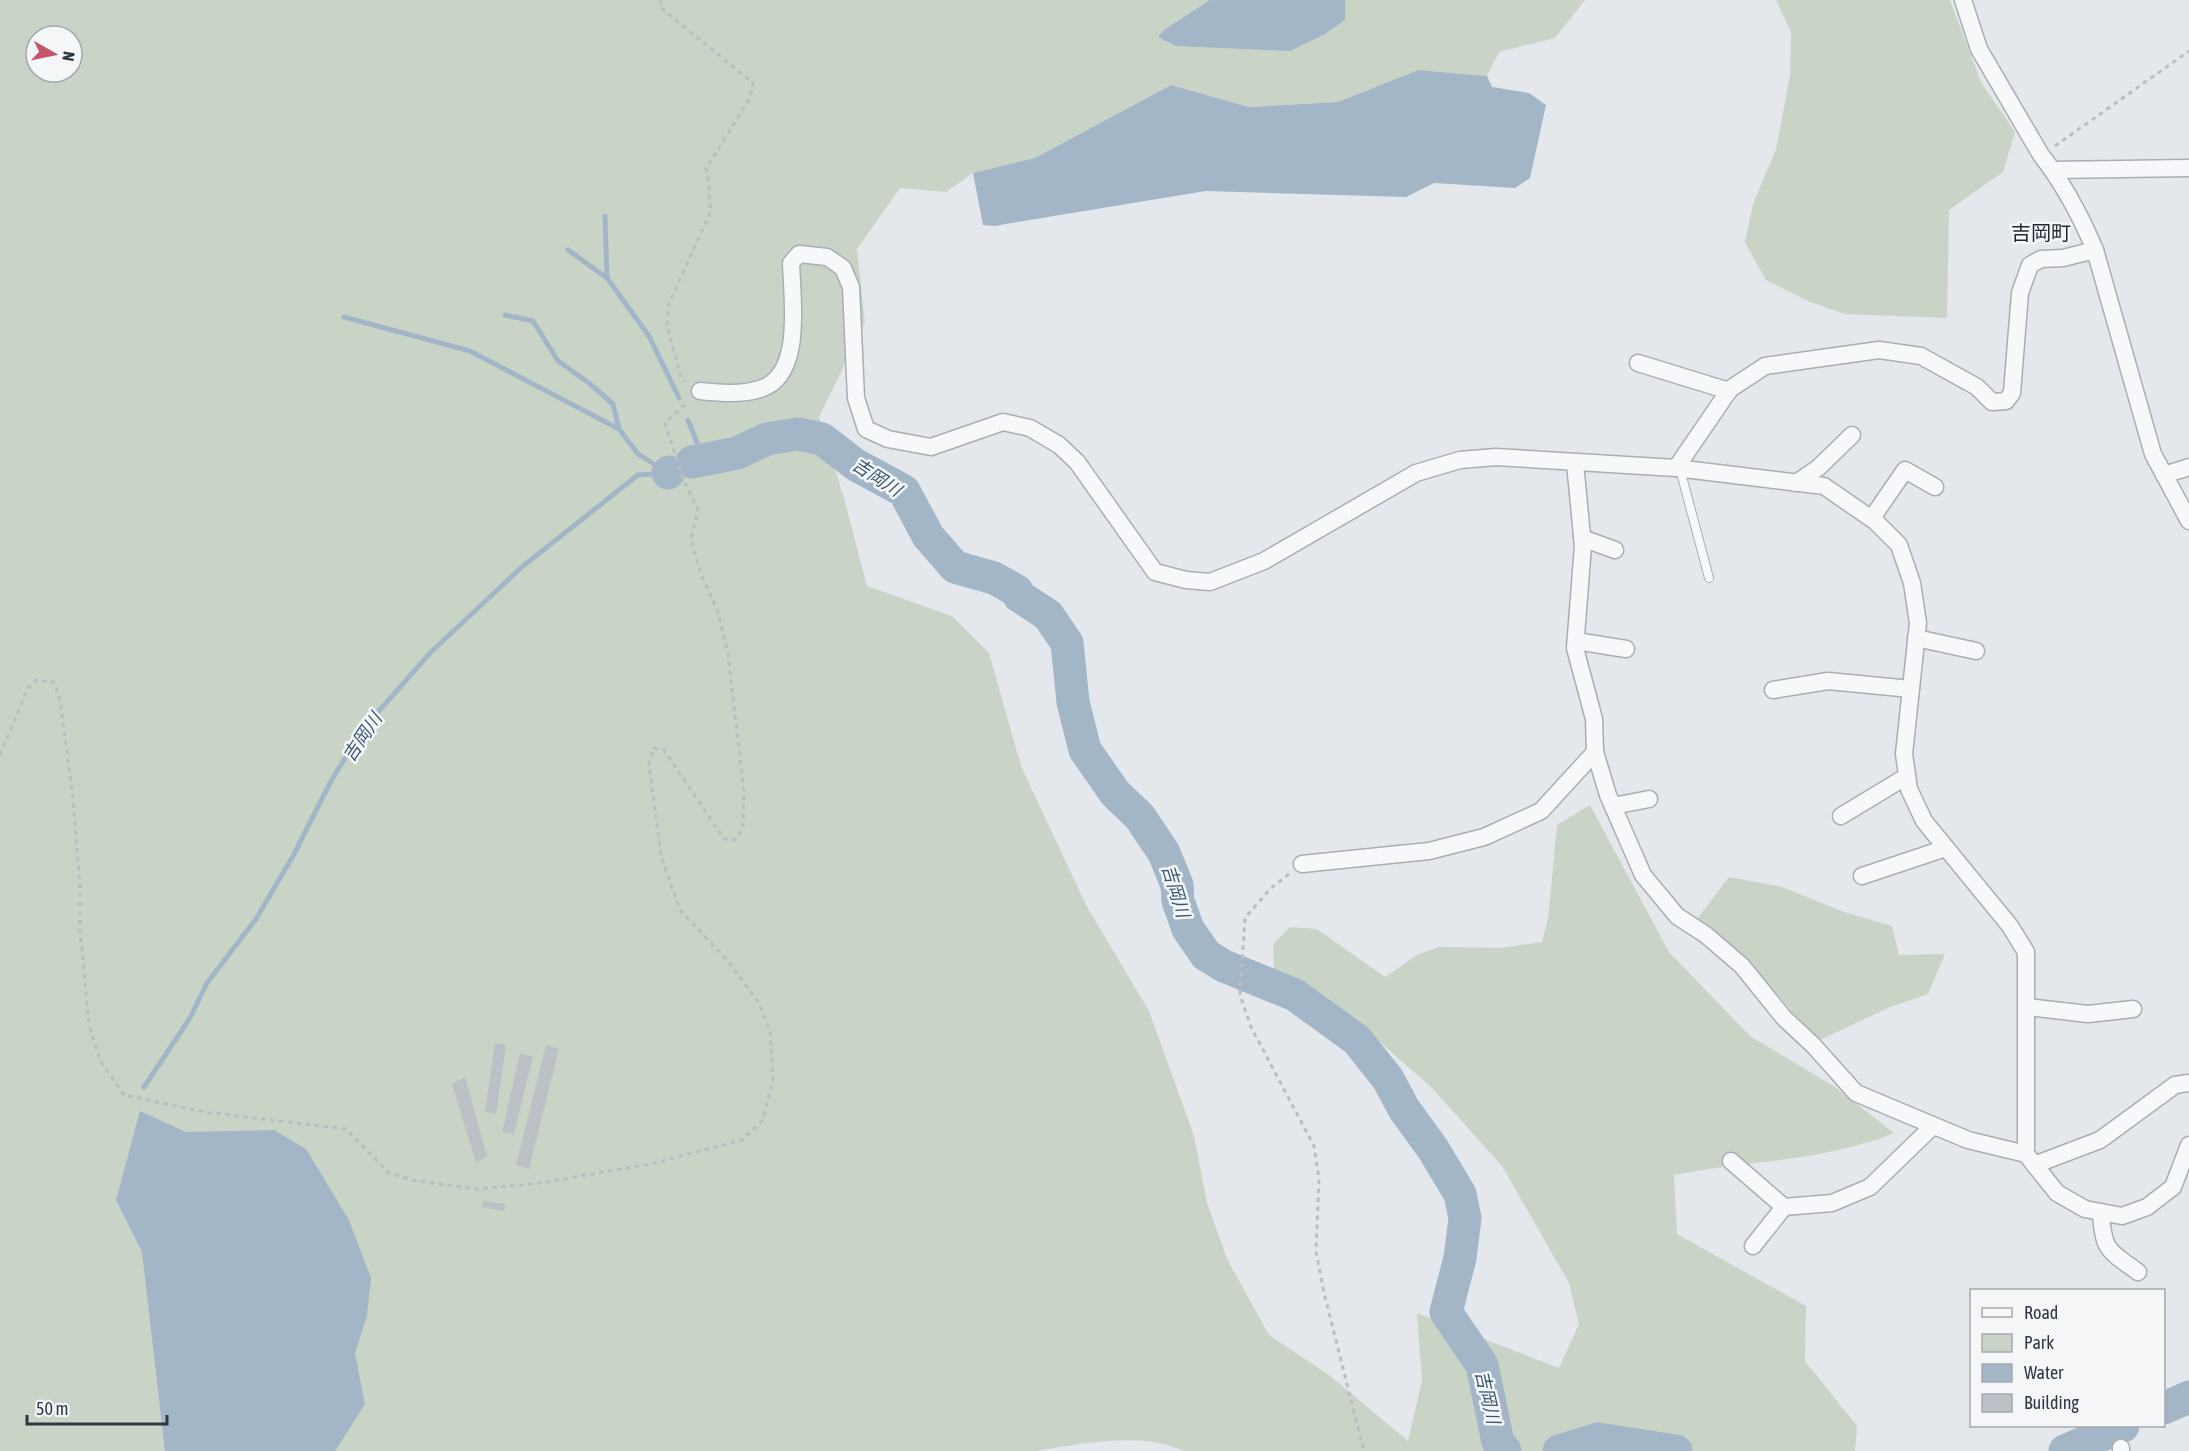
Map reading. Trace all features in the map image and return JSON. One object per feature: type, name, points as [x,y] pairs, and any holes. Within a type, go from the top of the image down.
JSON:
[{"type":"street","points":[[1963,0],[1979,49],[2041,155],[2054,170],[2083,222],[2095,250],[2152,454],[2189,521]]},
{"type":"street","points":[[2054,170],[2189,168]]},
{"type":"street","points":[[1678,469],[1729,391],[1765,366],[1879,350],[1921,356],[1977,387],[1992,402],[2006,401],[2013,393],[2020,293],[2030,265],[2041,259],[2063,258],[2095,250]]},
{"type":"street","points":[[700,391],[731,393],[761,389],[776,381],[792,354],[791,263],[799,254],[827,256],[843,268],[851,287],[856,398],[866,429],[888,438],[931,447],[1002,422],[1030,428],[1059,445],[1077,462],[1155,572],[1186,580],[1210,582],[1264,561],[1416,473],[1460,460],[1496,457],[1678,469],[1824,486],[1872,518],[1899,545],[1912,583],[1918,623],[1904,754],[1909,789],[1924,821],[2010,926],[2026,952],[2030,1160]]},
{"type":"street","points":[[1638,363],[1729,391]]},
{"type":"street","points":[[1796,483],[1818,468],[1852,435]]},
{"type":"street","points":[[1575,463],[1582,538],[1576,641],[1594,719],[1595,752],[1613,806],[1643,875],[1677,916],[1706,935],[1742,966],[1784,1018],[1813,1045],[1856,1093],[1968,1140],[2030,1160],[2057,1193],[2085,1209],[2122,1216],[2147,1207],[2173,1187],[2189,1145]]},
{"type":"street","points":[[2164,475],[2189,467]]},
{"type":"street","points":[[1872,518],[1905,470],[1935,487]]},
{"type":"street","points":[[1582,538],[1615,550]]},
{"type":"street","points":[[1916,638],[1976,651]]},
{"type":"street","points":[[1576,641],[1626,649]]},
{"type":"street","points":[[1773,690],[1828,681],[1911,689]]},
{"type":"street","points":[[1302,864],[1429,851],[1484,837],[1541,811],[1595,752]]},
{"type":"street","points":[[1842,816],[1907,776]]},
{"type":"street","points":[[1613,806],[1649,799]]},
{"type":"street","points":[[1862,876],[1946,848]]},
{"type":"street","points":[[2028,1007],[2088,1014],[2133,1009]]},
{"type":"street","points":[[2030,1160],[2100,1140],[2175,1085],[2189,1083]]},
{"type":"street","points":[[1731,1161],[1784,1207],[1832,1203],[1870,1187],[1933,1126]]},
{"type":"street","points":[[1753,1246],[1784,1207]]},
{"type":"street","points":[[2101,1212],[2102,1240],[2110,1251],[2138,1272]]},
{"type":"lane","points":[[1678,469],[1709,578]]},
{"type":"path","points":[[0,755],[28,688],[36,681],[54,682],[60,700],[72,789],[80,885],[80,929],[90,1025],[101,1062],[124,1095],[204,1112],[346,1129],[389,1173],[416,1181],[477,1189],[540,1183],[650,1164],[742,1140],[763,1120],[773,1079],[770,1031],[759,1003],[734,970],[680,910],[661,856],[649,764],[654,748],[664,750],[724,839],[735,840],[743,828],[744,794],[728,652],[718,612],[701,574],[691,539],[698,510],[684,481],[665,423],[700,391],[681,378],[668,325],[669,303],[711,210],[708,196],[710,182],[706,169],[750,98],[753,83],[660,6],[661,0]]},
{"type":"path","points":[[2041,155],[2189,51]]},
{"type":"path","points":[[1302,864],[1270,889],[1245,918],[1240,995],[1251,1027],[1314,1146],[1319,1179],[1316,1251],[1324,1293],[1364,1451]]},
{"type":"green space","points":[[0,0],[1585,0],[1555,38],[1499,52],[1487,76],[1418,70],[1338,102],[1249,107],[1171,85],[1035,158],[973,173],[946,192],[900,188],[857,249],[865,323],[819,417],[844,498],[867,586],[952,616],[989,653],[1021,766],[1086,905],[1149,1011],[1194,1136],[1207,1203],[1228,1261],[1269,1335],[1329,1375],[1408,1441],[1422,1381],[1417,1313],[1559,1368],[1579,1324],[1569,1283],[1502,1166],[1432,1088],[1364,1028],[1309,1003],[1274,969],[1273,944],[1290,927],[1317,929],[1385,977],[1417,955],[1439,947],[1501,948],[1542,942],[1548,918],[1557,825],[1590,805],[1669,952],[1750,1036],[1835,1087],[1894,1133],[1840,1150],[1674,1175],[1677,1234],[1806,1306],[1805,1361],[1857,1426],[1855,1451],[1184,1451],[1167,1445],[1130,1440],[1036,1451],[0,1451]]},
{"type":"green space","points":[[1776,0],[1950,0],[1981,82],[2015,132],[2003,172],[1949,210],[1947,318],[1845,314],[1810,302],[1766,280],[1745,242],[1753,204],[1776,149],[1790,76],[1791,32]]},
{"type":"green space","points":[[1729,877],[1782,887],[1844,912],[1892,926],[1899,955],[1945,954],[1928,994],[1890,1007],[1816,1042],[1761,976],[1697,919]]},
{"type":"water","points":[[1210,0],[1345,0],[1345,20],[1325,34],[1290,51],[1176,46],[1158,37],[1164,30]]},
{"type":"water","points":[[1418,70],[1487,76],[1492,87],[1529,93],[1546,105],[1530,178],[1515,188],[1434,183],[1406,197],[1206,191],[994,226],[983,225],[973,173],[1035,158],[1171,85],[1249,107],[1338,102]]},
{"type":"water","points":[[140,1111],[186,1132],[274,1130],[306,1149],[349,1220],[371,1278],[367,1316],[355,1353],[365,1404],[335,1451],[165,1451],[142,1252],[116,1200]]},
{"type":"building","points":[[495,1043],[506,1045],[496,1114],[485,1112]]},
{"type":"building","points":[[546,1045],[559,1049],[529,1169],[516,1165]]},
{"type":"building","points":[[520,1053],[533,1057],[514,1134],[502,1132]]},
{"type":"building","points":[[465,1077],[487,1156],[476,1163],[452,1084]]},
{"type":"building","points":[[483,1201],[505,1204],[505,1211],[482,1207]]},
{"type":"waterway","points":[[605,216],[607,278]]},
{"type":"waterway","points":[[568,250],[607,278],[649,336],[679,398]]},
{"type":"waterway","points":[[505,315],[533,321],[558,361],[613,404],[619,429]]},
{"type":"waterway","points":[[344,317],[470,351],[619,429],[638,454],[668,473]]},
{"type":"waterway","points":[[688,420],[703,458]]},
{"type":"waterway","name":"吉岡川","points":[[692,462],[737,453],[767,439],[798,434],[822,439],[856,465],[904,491],[928,536],[955,567],[994,578],[1017,591],[1019,596],[1048,615],[1067,643],[1073,702],[1085,750],[1115,793],[1140,817],[1164,853],[1177,885],[1178,901],[1188,929],[1206,955],[1224,966],[1295,995],[1357,1040],[1388,1079],[1404,1109],[1433,1149],[1460,1194],[1465,1218],[1460,1258],[1446,1312],[1482,1365],[1498,1442],[1505,1451]]},
{"type":"waterway","name":"吉岡川","points":[[144,1087],[190,1018],[207,983],[256,919],[293,856],[331,781],[363,729],[431,652],[523,566],[638,475],[668,473]]},
{"type":"waterway","name":"吉岡川","points":[[2165,1408],[2189,1397]]},
{"type":"waterway","name":"吉岡川","points":[[2065,1451],[2121,1427]]},
{"type":"waterway","name":"吉岡川","points":[[1559,1451],[1598,1439],[1676,1451]]},
{"type":"district","name":"吉岡町","points":[[2041,232]]}]
